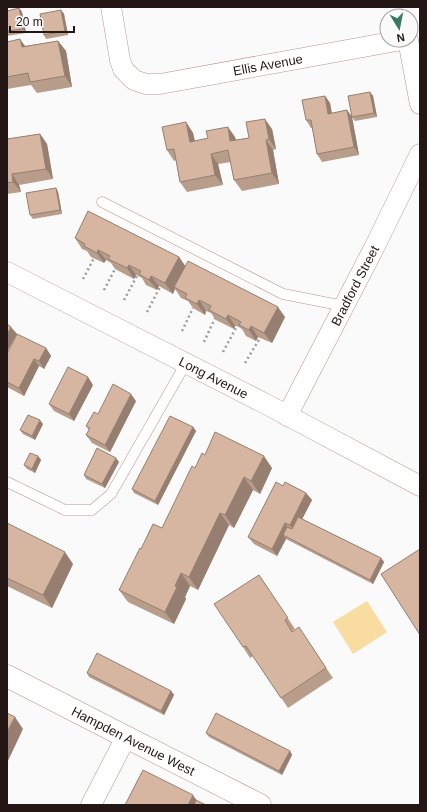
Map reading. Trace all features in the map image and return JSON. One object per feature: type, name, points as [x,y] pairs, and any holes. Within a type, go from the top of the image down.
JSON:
[{"type":"street","name":"Ellis Avenue","points":[[111,7],[120,60],[123,69],[134,80],[146,84],[160,84],[379,44]]},
{"type":"street","points":[[410,48],[420,104]]},
{"type":"street","name":"Bradford Street","points":[[287,416],[375,246],[420,154]]},
{"type":"street","name":"Long Avenue","points":[[7,272],[186,363],[420,486]]},
{"type":"street","name":"Hampden Avenue West","points":[[7,676],[260,805]]},
{"type":"street","points":[[91,805],[126,738]]},
{"type":"lane","points":[[102,202],[282,294],[344,306]]},
{"type":"lane","points":[[7,482],[65,510],[92,510],[111,494],[186,363]]},
{"type":"path","points":[[83,279],[94,258]]},
{"type":"path","points":[[104,290],[115,269]]},
{"type":"path","points":[[124,300],[137,276]]},
{"type":"path","points":[[147,312],[160,287]]},
{"type":"path","points":[[182,331],[193,308]]},
{"type":"path","points":[[204,342],[217,316]]},
{"type":"path","points":[[223,352],[237,326]]},
{"type":"path","points":[[245,363],[260,338]]},
{"type":"shaded area","points":[[367,601],[387,632],[353,654],[333,622]]},
{"type":"building","points":[[19,8],[23,29],[7,31],[7,11]]},
{"type":"building","points":[[61,10],[65,31],[44,35],[40,14]]},
{"type":"building","points":[[20,39],[22,47],[58,41],[65,76],[30,82],[28,73],[7,77],[7,42]]},
{"type":"building","points":[[370,92],[374,113],[352,117],[348,96]]},
{"type":"building","points":[[325,96],[328,114],[347,110],[354,147],[317,154],[311,120],[306,120],[302,100]]},
{"type":"building","points":[[265,119],[269,139],[266,140],[272,173],[234,180],[228,150],[211,154],[215,175],[180,182],[174,149],[167,150],[162,127],[186,122],[190,142],[208,138],[206,131],[228,127],[230,141],[249,138],[246,122]]},
{"type":"building","points":[[40,134],[46,169],[12,174],[13,182],[7,183],[7,139]]},
{"type":"building","points":[[56,188],[60,210],[30,215],[26,193]]},
{"type":"building","points":[[88,211],[179,257],[165,283],[151,276],[149,280],[139,274],[141,271],[129,265],[127,268],[108,259],[110,256],[98,250],[97,253],[84,246],[85,244],[75,238]]},
{"type":"building","points":[[188,261],[278,307],[264,333],[251,326],[249,330],[239,325],[241,322],[228,315],[226,319],[209,310],[211,306],[199,300],[197,304],[185,298],[187,294],[174,287]]},
{"type":"building","points":[[7,324],[11,327],[7,335]]},
{"type":"building","points":[[17,334],[46,348],[39,361],[34,359],[19,388],[7,382],[7,354]]},
{"type":"building","points":[[68,367],[88,377],[69,414],[49,404]]},
{"type":"building","points":[[113,384],[131,394],[105,445],[86,435],[90,428],[86,426],[94,412],[98,414]]},
{"type":"building","points":[[28,415],[40,420],[32,436],[20,430]]},
{"type":"building","points":[[170,416],[193,427],[155,501],[132,489]]},
{"type":"building","points":[[215,432],[264,456],[251,481],[244,477],[225,515],[220,513],[189,577],[181,573],[175,586],[177,587],[165,612],[119,590],[153,524],[162,528],[192,466],[195,468],[202,453],[205,455]]},
{"type":"building","points":[[97,448],[116,458],[102,484],[84,475]]},
{"type":"building","points":[[30,453],[38,456],[32,469],[24,465]]},
{"type":"building","points":[[276,482],[283,486],[285,482],[306,493],[290,525],[285,523],[272,549],[248,537]]},
{"type":"building","points":[[298,517],[381,558],[370,580],[283,535],[287,527],[292,529]]},
{"type":"building","points":[[7,523],[65,552],[43,595],[7,578]]},
{"type":"building","points":[[420,549],[420,635],[381,574]]},
{"type":"building","points":[[259,575],[288,618],[285,620],[292,632],[299,627],[326,668],[281,698],[246,646],[243,647],[214,604]]},
{"type":"building","points":[[97,653],[171,691],[161,711],[87,673]]},
{"type":"building","points":[[7,713],[15,717],[7,732]]},
{"type":"building","points":[[216,713],[290,751],[279,771],[206,733]]},
{"type":"building","points":[[143,770],[193,795],[188,805],[125,805]]},
{"type":"building","points":[[196,800],[206,805],[194,805]]}]
